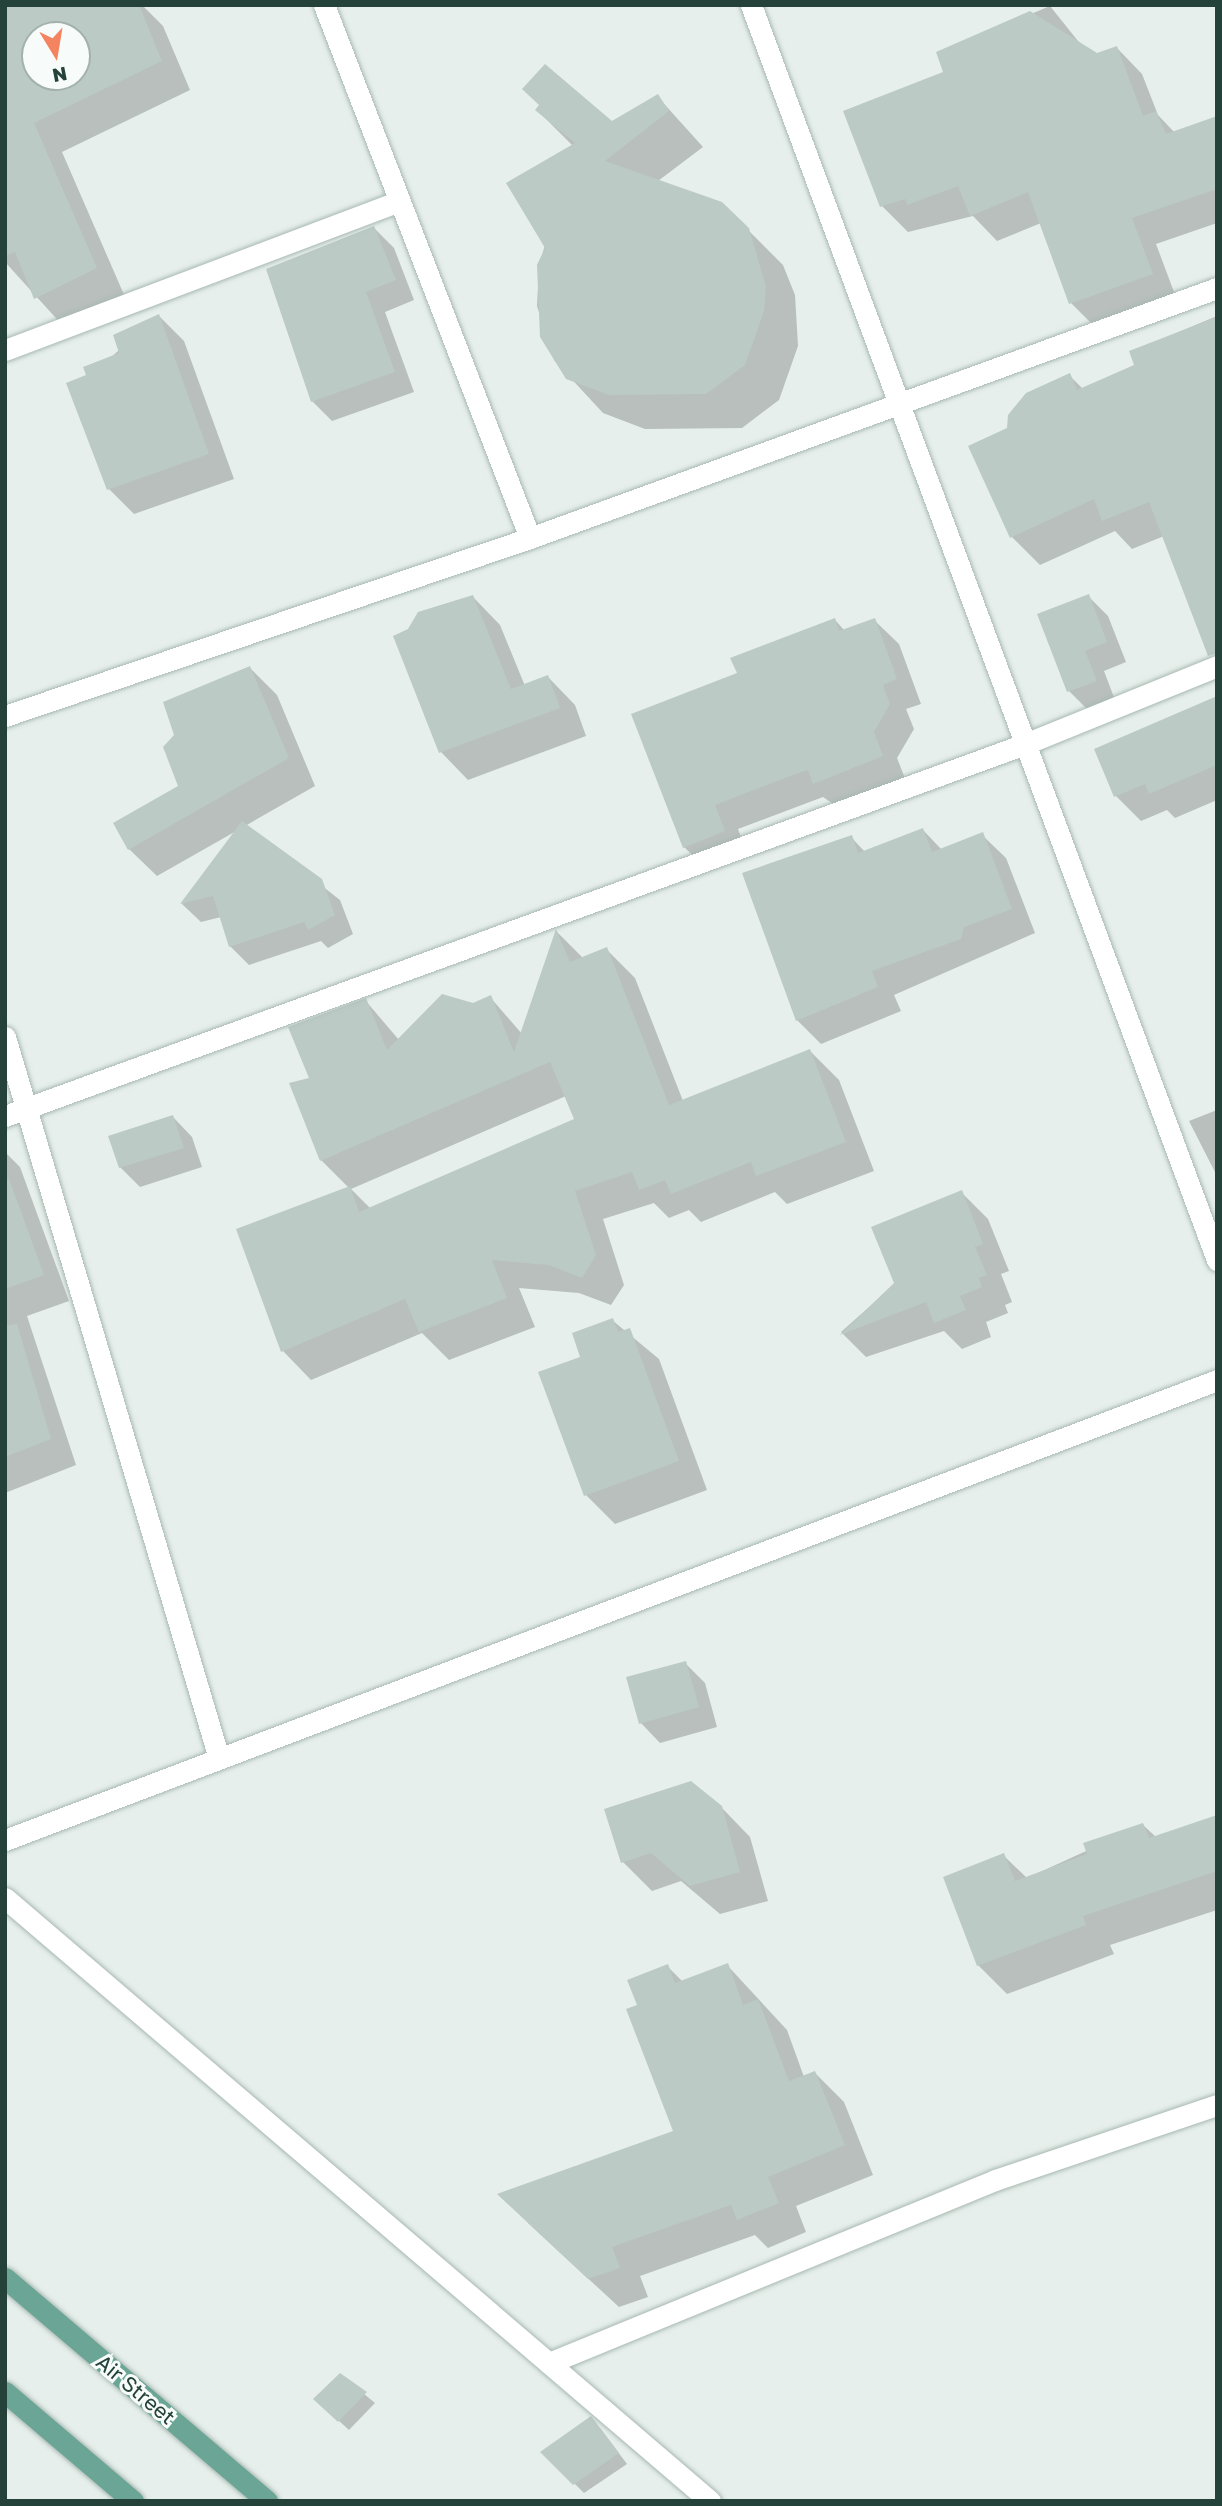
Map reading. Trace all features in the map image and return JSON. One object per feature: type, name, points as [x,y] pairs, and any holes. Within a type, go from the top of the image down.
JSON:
[{"type":"main road","name":"Air Street","points":[[5,2278],[267,2501]]},
{"type":"main road","points":[[5,2392],[133,2501]]},
{"type":"street","points":[[324,5],[530,538]]},
{"type":"street","points":[[751,5],[1217,1260]]},
{"type":"street","points":[[5,350],[399,201]]},
{"type":"street","points":[[5,716],[530,538],[1217,288]]},
{"type":"street","points":[[5,1116],[1025,744],[1217,666]]},
{"type":"street","points":[[5,1037],[30,1107],[218,1755]]},
{"type":"street","points":[[5,1840],[218,1755],[1217,1380]]},
{"type":"street","points":[[5,1898],[710,2501]]},
{"type":"street","points":[[549,2363],[995,2180],[1217,2105]]},
{"type":"building","points":[[5,5],[139,5],[162,61],[34,123],[97,268],[34,299],[15,252],[5,256]]},
{"type":"building","points":[[1030,11],[1097,53],[1117,46],[1143,116],[1156,111],[1166,134],[1217,116],[1217,189],[1132,218],[1153,274],[1069,304],[1028,192],[970,216],[958,186],[907,205],[905,199],[880,207],[843,111],[943,72],[936,52]]},
{"type":"building","points":[[545,64],[612,121],[658,94],[669,111],[605,161],[722,202],[749,228],[766,287],[764,311],[745,365],[706,394],[609,395],[566,379],[540,337],[537,265],[545,248],[506,183],[575,143],[535,110],[539,105],[522,89]]},
{"type":"building","points":[[374,226],[396,280],[366,292],[395,372],[311,402],[266,269]]},
{"type":"building","points":[[159,314],[209,454],[107,490],[66,383],[86,375],[83,367],[119,353],[113,335]]},
{"type":"building","points":[[1217,317],[1217,653],[1208,656],[1149,502],[1102,521],[1094,499],[1010,538],[968,446],[1007,428],[1008,415],[1026,393],[1070,373],[1077,390],[1134,365],[1129,351]]},
{"type":"building","points":[[1089,594],[1107,642],[1085,651],[1097,681],[1067,692],[1037,614]]},
{"type":"building","points":[[473,595],[511,689],[548,675],[560,708],[439,753],[393,636],[408,629],[418,612]]},
{"type":"building","points":[[835,618],[839,631],[875,618],[897,679],[883,685],[890,704],[874,732],[883,756],[813,784],[808,770],[715,805],[725,831],[683,848],[631,714],[737,673],[730,658]]},
{"type":"building","points":[[250,666],[289,758],[128,850],[113,823],[178,786],[163,747],[174,735],[163,702]]},
{"type":"building","points":[[1217,696],[1217,765],[1149,794],[1145,784],[1114,797],[1094,749]]},
{"type":"building","points":[[242,821],[322,879],[335,915],[308,930],[304,922],[229,947],[213,896],[180,904]]},
{"type":"building","points":[[923,828],[932,852],[983,832],[1012,909],[964,927],[961,939],[872,971],[878,987],[796,1021],[742,873],[852,835],[858,853]]},
{"type":"building","points":[[556,929],[570,962],[607,947],[669,1105],[810,1049],[846,1142],[756,1176],[751,1162],[671,1194],[665,1180],[639,1190],[632,1172],[575,1191],[596,1255],[582,1278],[549,1265],[492,1260],[507,1298],[419,1332],[405,1299],[281,1352],[236,1229],[350,1186],[359,1212],[574,1119],[550,1062],[320,1161],[289,1083],[309,1078],[288,1027],[366,998],[387,1050],[442,994],[473,1003],[491,995],[514,1052]]},
{"type":"building","points":[[173,1115],[184,1148],[119,1168],[108,1136]]},
{"type":"building","points":[[9,1179],[44,1275],[5,1289],[5,1180]]},
{"type":"building","points":[[962,1190],[983,1244],[975,1247],[987,1275],[979,1278],[982,1287],[960,1296],[966,1310],[934,1323],[926,1302],[840,1335],[894,1283],[871,1227]]},
{"type":"building","points":[[613,1318],[618,1332],[630,1328],[679,1461],[584,1496],[538,1372],[580,1357],[572,1333]]},
{"type":"building","points":[[17,1324],[51,1439],[5,1457],[5,1326]]},
{"type":"building","points":[[686,1661],[699,1707],[639,1724],[626,1677]]},
{"type":"building","points":[[691,1781],[722,1806],[740,1872],[690,1886],[651,1853],[621,1863],[604,1809]]},
{"type":"building","points":[[1217,1815],[1217,1871],[1083,1916],[1086,1925],[977,1966],[943,1877],[1004,1853],[1015,1881],[1087,1854],[1083,1843],[1143,1823],[1149,1838]]},
{"type":"building","points":[[728,1963],[743,2005],[758,1999],[789,2081],[815,2071],[845,2145],[768,2177],[779,2203],[737,2220],[731,2205],[612,2247],[620,2268],[588,2279],[497,2194],[673,2131],[626,2009],[637,2005],[627,1980],[668,1964],[675,1983]]},
{"type":"building","points":[[340,2373],[367,2392],[338,2422],[313,2399]]},
{"type":"building","points":[[591,2416],[619,2453],[573,2485],[540,2452]]}]
